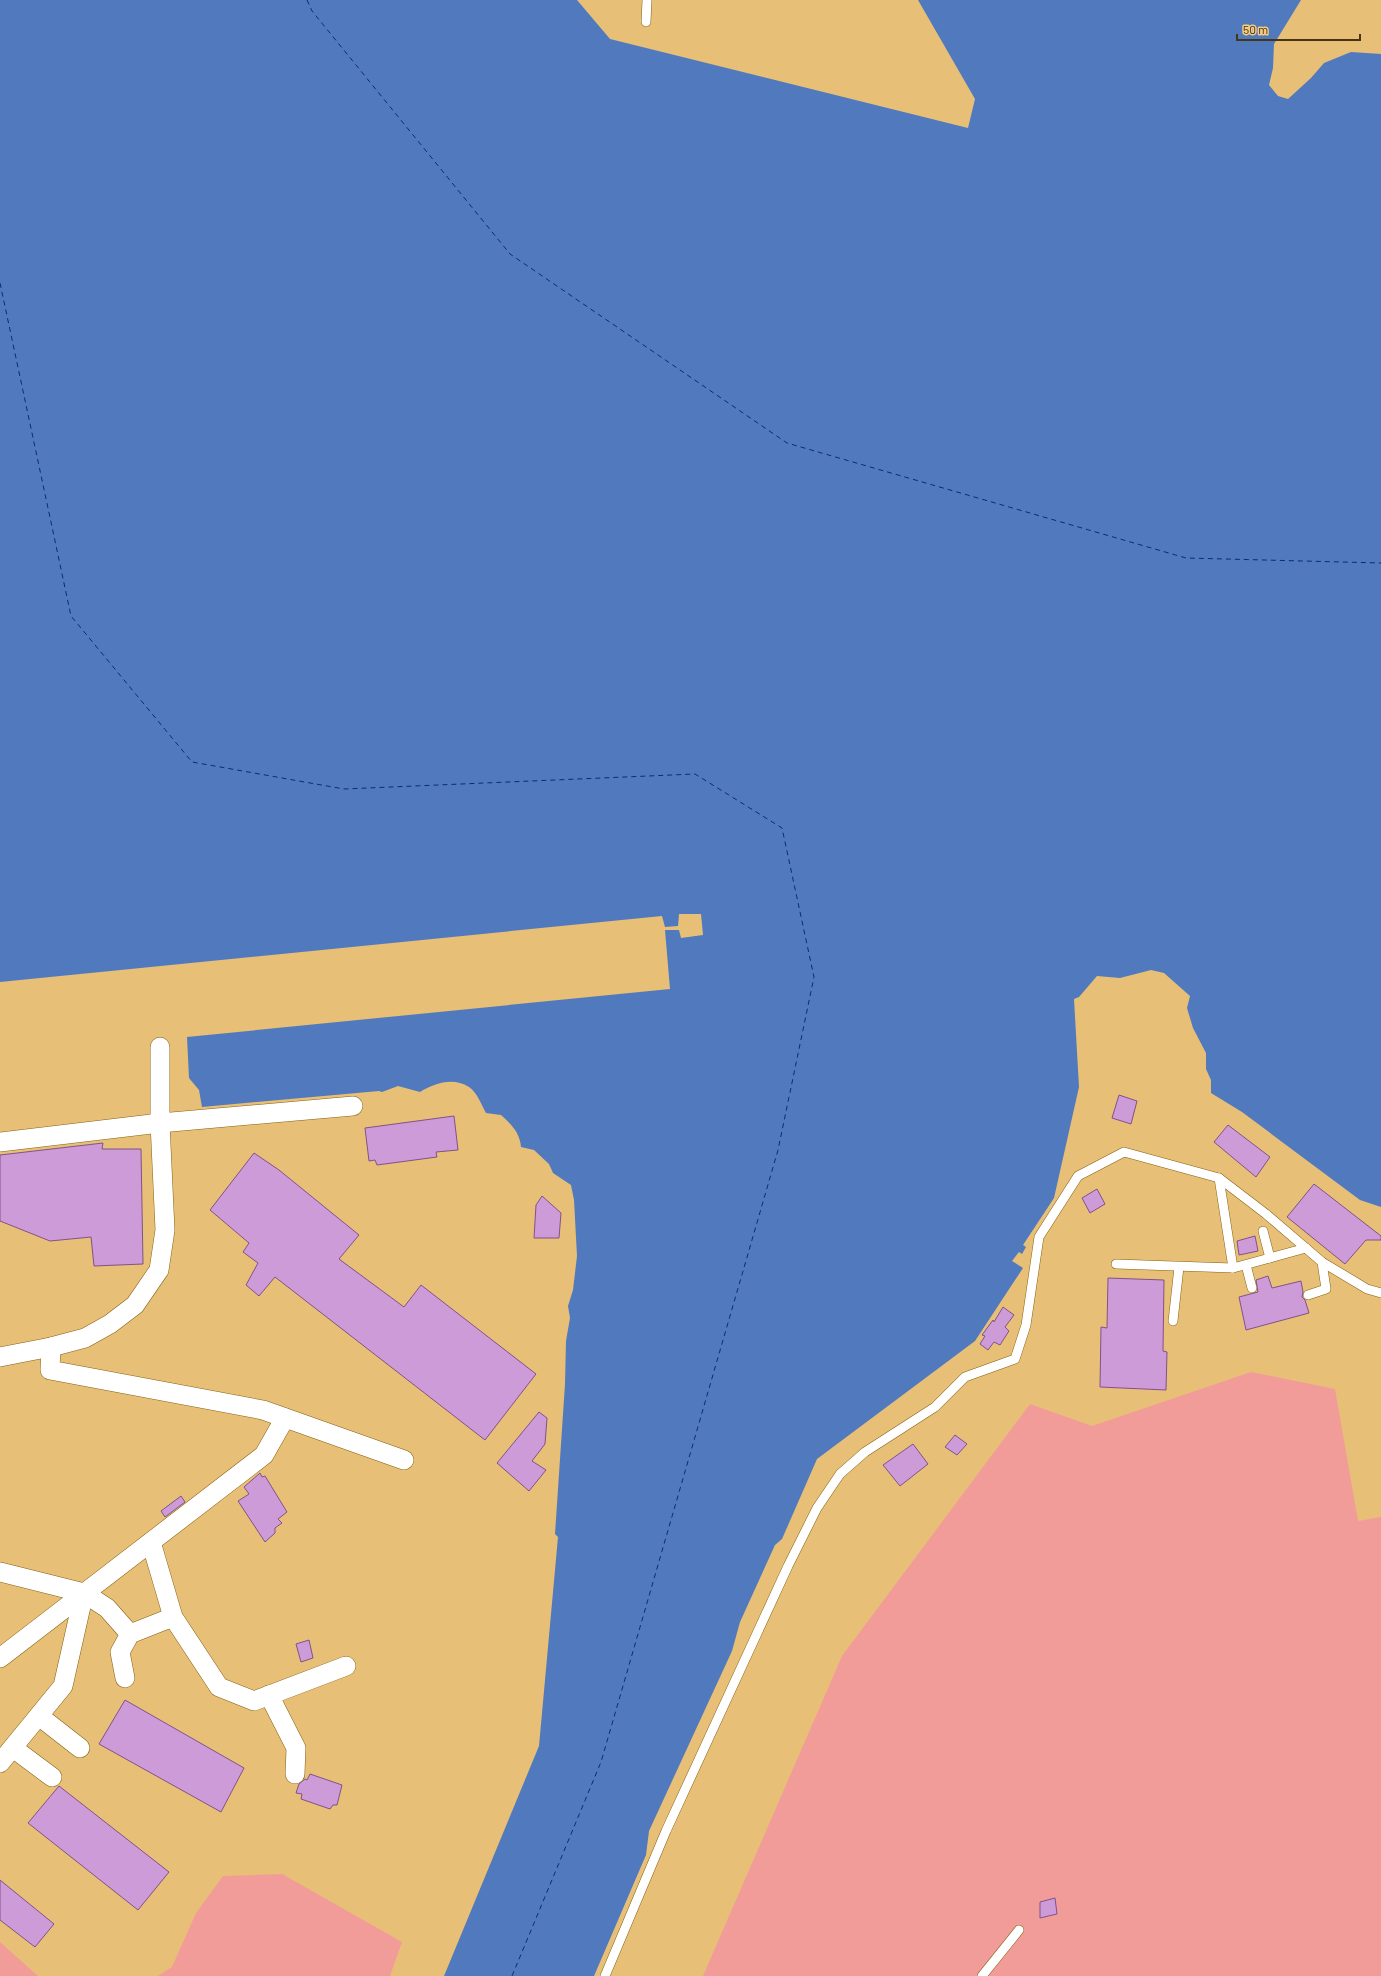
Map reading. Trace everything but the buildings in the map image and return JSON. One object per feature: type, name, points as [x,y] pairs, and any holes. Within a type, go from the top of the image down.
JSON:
[{"type":"street","points":[[0,1356],[51,1348],[85,1338],[110,1324],[135,1305],[158,1270],[165,1230],[160,1123],[160,1046]]},
{"type":"street","points":[[0,1142],[160,1123],[354,1106]]},
{"type":"street","points":[[51,1348],[50,1370],[263,1410],[404,1460]]},
{"type":"street","points":[[0,1658],[264,1455],[285,1418]]},
{"type":"street","points":[[151,1542],[173,1617],[219,1687],[254,1701],[346,1666]]},
{"type":"street","points":[[0,1572],[84,1594],[107,1608],[130,1634]]},
{"type":"street","points":[[0,1763],[63,1686],[84,1594]]},
{"type":"street","points":[[125,1678],[120,1652],[130,1634],[173,1617]]},
{"type":"street","points":[[269,1695],[296,1748],[295,1774]]},
{"type":"street","points":[[39,1716],[80,1748]]},
{"type":"street","points":[[13,1748],[52,1777]]},
{"type":"lane","points":[[646,22],[647,0]]},
{"type":"lane","points":[[605,1976],[666,1831],[788,1566],[817,1508],[840,1474],[865,1452],[935,1407],[965,1377],[1015,1359],[1026,1325],[1039,1237],[1078,1176],[1124,1152],[1219,1178],[1266,1214],[1322,1262],[1368,1289],[1381,1293]]},
{"type":"lane","points":[[1219,1178],[1233,1268]]},
{"type":"lane","points":[[1262,1231],[1270,1258]]},
{"type":"lane","points":[[1116,1264],[1233,1268],[1306,1248]]},
{"type":"lane","points":[[1308,1295],[1326,1289],[1322,1262]]},
{"type":"lane","points":[[1246,1265],[1252,1288]]},
{"type":"lane","points":[[1173,1321],[1179,1266]]},
{"type":"lane","points":[[982,1976],[1019,1930]]},
{"type":"shaded area","points":[[1251,1372],[1335,1389],[1358,1521],[1381,1517],[1381,1976],[703,1976],[842,1656],[1030,1404],[1092,1426]]},
{"type":"shaded area","points":[[282,1874],[402,1942],[390,1976],[158,1976],[172,1967],[196,1913],[223,1876]]},
{"type":"shaded area","points":[[0,1942],[38,1976],[0,1976]]},
{"type":"water","points":[[0,0],[577,0],[610,39],[968,128],[975,99],[918,0],[1301,0],[1274,44],[1273,68],[1269,85],[1278,96],[1288,99],[1311,78],[1324,63],[1351,52],[1381,54],[1381,1207],[1360,1200],[1242,1112],[1211,1093],[1211,1080],[1206,1069],[1206,1053],[1193,1028],[1187,1008],[1190,996],[1164,973],[1151,970],[1120,978],[1097,976],[1079,997],[1074,999],[1079,1087],[1054,1198],[1023,1245],[1026,1247],[1022,1254],[1019,1252],[1012,1261],[1023,1268],[975,1341],[817,1459],[782,1539],[775,1545],[740,1622],[732,1651],[649,1831],[646,1855],[594,1976],[444,1976],[539,1746],[558,1537],[555,1534],[565,1384],[566,1341],[570,1318],[568,1306],[573,1290],[577,1256],[574,1200],[571,1185],[553,1173],[549,1164],[534,1150],[521,1147],[519,1137],[511,1125],[501,1115],[486,1113],[472,1089],[457,1082],[444,1082],[420,1092],[398,1086],[382,1092],[379,1091],[202,1107],[199,1090],[189,1078],[187,1037],[670,989],[665,930],[679,930],[681,938],[703,935],[701,914],[679,914],[678,926],[665,927],[662,916],[0,982]]},
{"type":"ferry route","points":[[307,0],[312,11],[510,254],[787,443],[1186,558],[1381,563]]},
{"type":"ferry route","points":[[0,283],[71,616],[192,762],[344,789],[695,774],[782,828],[814,977],[778,1150],[601,1762],[512,1976]]}]
